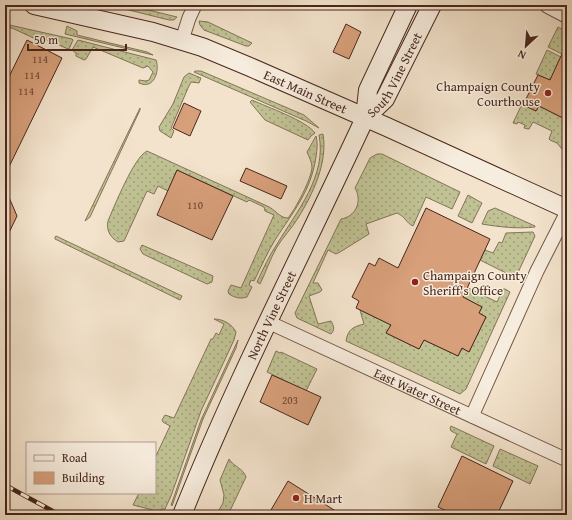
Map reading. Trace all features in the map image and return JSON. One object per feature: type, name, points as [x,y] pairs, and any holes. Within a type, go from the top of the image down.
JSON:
[{"type":"main road","name":"East Main Street","points":[[34,5],[182,40],[250,67],[567,209]]},
{"type":"main road","name":"South Vine Street","points":[[365,118],[368,90],[408,5]]},
{"type":"main road","name":"South Vine Street","points":[[365,118],[385,99],[432,5]]},
{"type":"main road","name":"North Vine Street","points":[[182,515],[209,450],[268,322],[365,118]]},
{"type":"street","points":[[182,40],[195,5]]},
{"type":"street","points":[[548,5],[567,14]]},
{"type":"street","points":[[472,416],[537,271],[567,212]]},
{"type":"street","name":"East Water Street","points":[[268,322],[567,460]]},
{"type":"green space","points":[[109,5],[128,5],[177,17],[174,20],[169,20]]},
{"type":"green space","points":[[199,21],[208,22],[252,43],[249,46],[246,46],[204,30]]},
{"type":"green space","points":[[5,24],[73,40],[68,49],[45,39],[40,41],[12,28],[5,28]]},
{"type":"green space","points":[[67,26],[77,31],[77,35],[147,52],[153,55],[65,34]]},
{"type":"green space","points":[[558,27],[567,32],[567,45],[562,54],[548,47]]},
{"type":"green space","points":[[78,40],[156,60],[157,69],[155,78],[149,84],[139,83],[139,80],[149,80],[153,72],[148,66],[143,68],[93,47],[84,60],[76,56],[76,53],[72,50]]},
{"type":"green space","points":[[547,50],[561,57],[550,80],[536,74]]},
{"type":"green space","points":[[201,71],[304,115],[319,128],[194,72]]},
{"type":"green space","points":[[189,73],[201,78],[199,83],[191,82],[188,88],[171,128],[174,131],[171,138],[160,131],[159,127],[173,104],[184,77]]},
{"type":"green space","points":[[252,100],[296,119],[311,128],[315,133],[308,140],[265,120],[250,102]]},
{"type":"green space","points":[[522,104],[536,111],[539,106],[567,120],[567,155],[557,143],[549,139],[552,131],[533,122],[529,129],[524,128],[525,125],[518,122],[517,124],[513,123]]},
{"type":"green space","points":[[140,108],[90,217],[85,221]]},
{"type":"green space","points":[[323,134],[323,156],[314,188],[298,218],[277,247],[260,284],[257,282],[266,263],[301,206],[314,179],[319,165],[319,135]]},
{"type":"green space","points":[[316,136],[317,143],[314,169],[306,191],[272,245],[254,281],[251,280],[249,285],[252,287],[247,297],[236,297],[229,294],[228,291],[231,285],[241,288],[274,215],[265,211],[264,207],[249,200],[247,202],[177,170],[168,191],[158,186],[154,194],[147,191],[124,241],[118,242],[109,233],[108,221],[120,194],[136,162],[147,151],[267,206],[282,217],[288,218],[299,201],[309,178],[312,165],[307,152]]},
{"type":"green space","points":[[377,154],[382,154],[460,192],[452,209],[426,197],[413,226],[397,213],[366,224],[369,234],[340,252],[336,254],[328,250],[313,283],[318,283],[322,290],[309,296],[318,324],[331,321],[334,328],[331,334],[297,318],[295,313],[341,219],[346,218],[354,212],[358,203],[355,188],[370,158]]},
{"type":"green space","points":[[468,195],[482,203],[472,223],[458,216]]},
{"type":"green space","points":[[495,208],[535,227],[522,228],[482,224],[488,211]]},
{"type":"green space","points":[[533,232],[535,236],[515,279],[510,280],[504,277],[506,273],[480,260],[485,250],[493,253],[499,242],[502,243],[506,233]]},
{"type":"green space","points":[[56,236],[182,296],[180,300],[55,239]]},
{"type":"green space","points":[[142,245],[213,276],[212,282],[207,284],[143,254],[140,249]]},
{"type":"green space","points":[[468,288],[497,302],[503,289],[510,292],[466,389],[460,394],[346,341],[348,334],[352,329],[364,324],[360,310],[391,325],[386,333],[419,349],[424,340],[458,356],[462,348],[469,352],[486,317],[479,313],[482,307],[463,297]]},
{"type":"green space","points":[[214,319],[230,324],[236,332],[234,340],[201,411],[165,509],[161,509],[159,515],[155,514],[153,510],[133,505],[138,494],[156,494],[156,456],[170,426],[162,420],[165,415],[174,418],[211,339],[213,339],[216,333],[219,335],[224,324]]},
{"type":"green space","points":[[238,340],[236,348],[203,419],[172,506],[171,505],[201,420]]},
{"type":"green space","points":[[276,351],[317,369],[306,391],[267,372]]},
{"type":"green space","points":[[451,426],[494,446],[486,464],[451,447],[457,434],[451,431]]},
{"type":"green space","points":[[500,449],[538,466],[530,484],[493,466]]},
{"type":"green space","points":[[229,459],[245,474],[246,477],[228,515],[214,515],[223,503],[224,495],[220,480]]},
{"type":"building","points":[[346,24],[361,32],[349,59],[333,52]]},
{"type":"building","points":[[27,40],[62,58],[5,175],[5,85]]},
{"type":"building","name":"Champaign County Courthouse","points":[[567,43],[567,120],[539,106],[536,111],[523,105],[538,75],[550,80]]},
{"type":"building","points":[[184,103],[201,111],[190,136],[173,128]]},
{"type":"building","points":[[246,168],[287,186],[281,199],[240,181]]},
{"type":"building","points":[[177,170],[233,196],[212,240],[157,215]]},
{"type":"building","points":[[5,188],[17,216],[5,241]]},
{"type":"building","name":"Champaign County Sheriff's Office","points":[[426,208],[490,239],[463,297],[482,307],[479,313],[486,317],[469,352],[462,348],[458,356],[424,340],[419,349],[386,333],[391,325],[356,308],[359,301],[352,297],[369,263],[375,266],[379,258],[398,268]]},
{"type":"building","points":[[272,375],[321,397],[308,425],[260,402]]},
{"type":"building","points":[[462,456],[513,481],[497,515],[455,515],[438,507]]},
{"type":"building","name":"H Mart","points":[[288,481],[342,515],[268,515]]},
{"type":"railway","points":[[5,485],[60,515]]},
{"type":"place","name":"Champaign County Courthouse","points":[[548,93]]},
{"type":"place","name":"Champaign County Sheriff's Office","points":[[415,282]]},
{"type":"place","name":"H Mart","points":[[296,498]]}]
